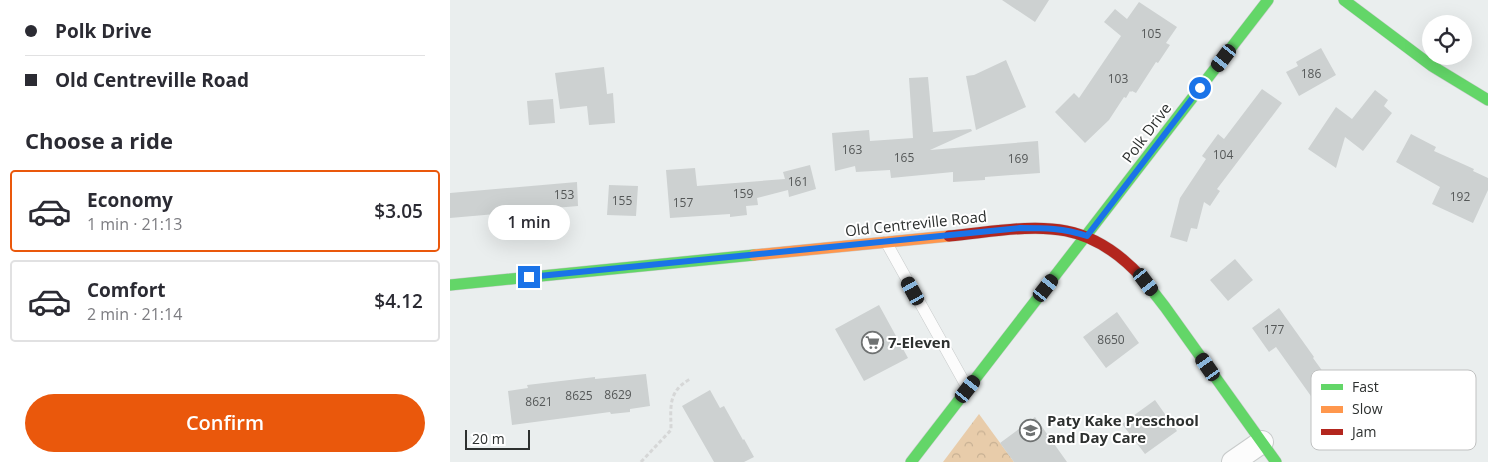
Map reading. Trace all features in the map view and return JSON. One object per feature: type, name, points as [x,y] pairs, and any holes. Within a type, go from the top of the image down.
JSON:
[{"type":"street","name":"Polk Drive","points":[[911,462],[1268,0]]},
{"type":"street","points":[[1344,0],[1417,56],[1443,74],[1488,100]]},
{"type":"street","name":"Old Centreville Road","points":[[450,285],[1038,228],[1070,230],[1111,248],[1129,262],[1146,282],[1276,462]]},
{"type":"street","points":[[1232,462],[1262,442]]},
{"type":"lane","points":[[885,242],[968,389]]},
{"type":"path","points":[[641,462],[671,430],[673,395],[679,386],[690,380]]},
{"type":"green space","points":[[979,414],[1014,462],[943,462]]},
{"type":"building","points":[[1002,0],[1049,0],[1035,22]]},
{"type":"building","points":[[1139,2],[1177,27],[1166,43],[1170,45],[1158,63],[1156,62],[1136,93],[1130,91],[1109,120],[1085,143],[1055,112],[1074,93],[1079,98],[1121,36],[1104,22],[1115,9],[1127,19]]},
{"type":"building","points":[[1321,48],[1336,75],[1299,96],[1286,72],[1298,66],[1296,62]]},
{"type":"building","points":[[1006,60],[1026,107],[976,130],[966,76],[974,75]]},
{"type":"building","points":[[604,67],[607,94],[613,93],[615,123],[589,125],[587,106],[560,109],[555,73]]},
{"type":"building","points":[[928,77],[933,132],[971,129],[972,131],[930,150],[1038,141],[1040,173],[985,177],[985,180],[953,182],[953,172],[891,178],[890,170],[856,172],[855,166],[835,171],[832,133],[869,130],[870,141],[913,138],[909,78]]},
{"type":"building","points":[[1262,89],[1282,103],[1217,189],[1220,191],[1210,206],[1204,202],[1197,229],[1191,228],[1187,242],[1170,237],[1180,198],[1206,159],[1202,156],[1218,134],[1224,139]]},
{"type":"building","points":[[1375,90],[1388,100],[1384,106],[1392,113],[1363,151],[1345,137],[1336,168],[1308,149],[1336,107],[1352,119]]},
{"type":"building","points":[[553,99],[555,123],[529,125],[527,101]]},
{"type":"building","points":[[1411,134],[1436,147],[1434,151],[1474,169],[1473,171],[1488,178],[1488,190],[1473,223],[1432,204],[1440,187],[1396,162]]},
{"type":"building","points":[[810,165],[816,189],[789,197],[788,190],[757,198],[758,205],[746,206],[747,215],[730,217],[730,214],[670,218],[666,170],[695,168],[697,186],[785,179],[783,172]]},
{"type":"building","points":[[577,182],[578,206],[450,218],[450,193]]},
{"type":"building","points":[[609,185],[638,186],[636,216],[607,215]]},
{"type":"building","points":[[1235,259],[1253,280],[1228,301],[1210,280]]},
{"type":"building","name":"7-Eleven","points":[[879,305],[908,358],[864,381],[835,329]]},
{"type":"building","points":[[1279,308],[1322,370],[1311,370],[1311,396],[1276,347],[1269,352],[1252,328]]},
{"type":"building","points":[[1117,312],[1139,343],[1106,368],[1083,337]]},
{"type":"building","points":[[646,374],[650,406],[630,409],[630,412],[611,414],[610,412],[512,425],[508,391],[528,388],[527,385],[595,377],[595,379]]},
{"type":"building","points":[[710,390],[720,408],[724,406],[754,457],[744,462],[714,462],[682,406]]},
{"type":"building","points":[[1155,400],[1177,431],[1145,454],[1122,424]]},
{"type":"building","name":"Paty Kake Preschool and Day Care","points":[[1035,417],[1067,462],[1014,462],[1000,443]]},
{"type":"traffic: fast","points":[[911,462],[1268,0]]},
{"type":"traffic: fast","points":[[1344,0],[1432,66],[1488,100]]},
{"type":"traffic: fast","points":[[450,285],[754,255]]},
{"type":"traffic: fast","points":[[1144,280],[1276,462]]},
{"type":"traffic: slow","points":[[754,255],[949,236]]},
{"type":"traffic: jam","points":[[949,236],[1031,228],[1054,229],[1077,234],[1099,243],[1121,258],[1144,280]]},
{"type":"place","name":"7-Eleven","points":[[872,343]]},
{"type":"place","name":"Paty Kake Preschool and Day Care","points":[[1031,430]]},
{"type":"route","points":[[529,277],[1020,228],[1054,228],[1070,230],[1087,236],[1200,88]]}]
